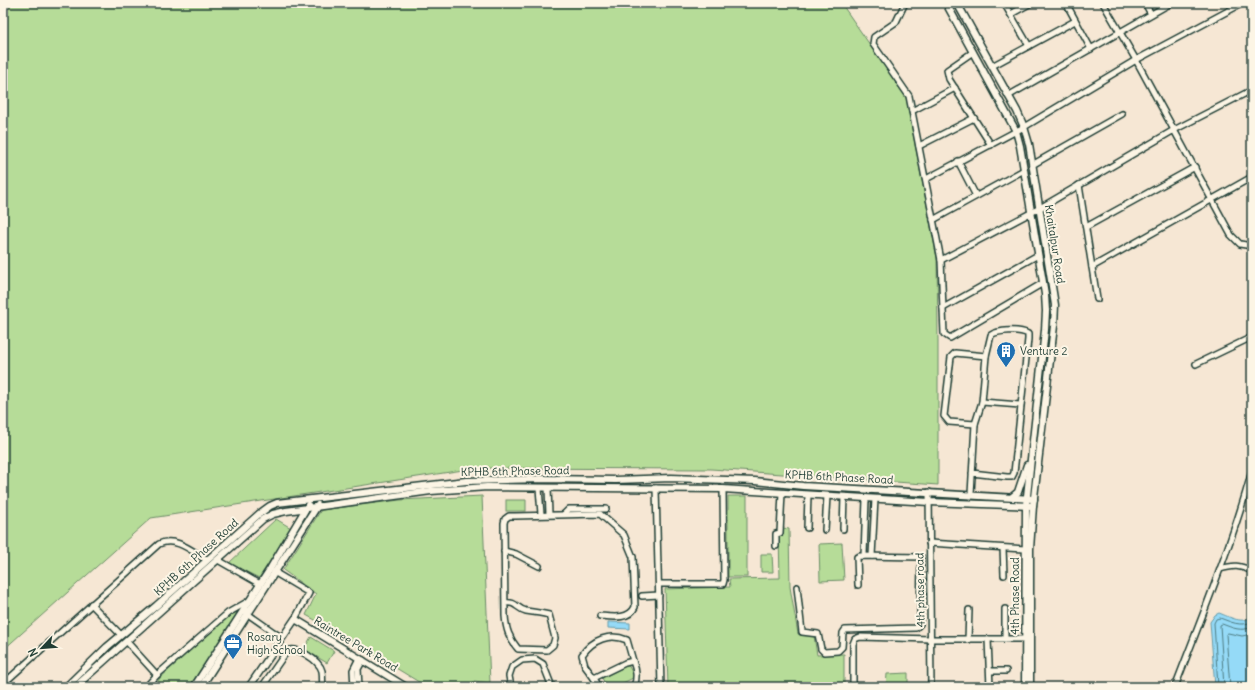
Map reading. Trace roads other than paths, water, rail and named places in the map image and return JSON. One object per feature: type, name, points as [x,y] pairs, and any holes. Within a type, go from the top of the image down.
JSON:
[{"type":"street","points":[[905,3],[896,22],[874,37],[873,44],[910,96],[941,260],[944,334],[950,338],[1043,283]]},
{"type":"street","name":"Khaitalpur Road","points":[[946,3],[1016,131],[1020,146],[1043,283],[1046,311],[1045,330],[1026,502]]},
{"type":"street","points":[[1004,3],[1029,46]]},
{"type":"street","points":[[1011,14],[1031,3]]},
{"type":"street","points":[[1066,3],[1091,49]]},
{"type":"street","points":[[1103,3],[1136,60],[1231,235],[1240,244],[1252,246]]},
{"type":"street","points":[[1145,3],[1151,14]]},
{"type":"street","points":[[1008,96],[1170,3]]},
{"type":"street","points":[[926,178],[1024,127],[1136,60],[1244,3]]},
{"type":"street","name":"Khaitalpur Road","points":[[960,4],[1024,127],[1029,144],[1051,278],[1054,305],[1054,326],[1033,506]]},
{"type":"street","points":[[992,66],[1075,21]]},
{"type":"street","points":[[973,52],[947,70],[949,79],[991,145]]},
{"type":"street","points":[[912,111],[955,88]]},
{"type":"street","points":[[941,260],[1040,208],[1174,130],[1252,90]]},
{"type":"street","points":[[1032,166],[1122,114]]},
{"type":"street","points":[[919,146],[974,118]]},
{"type":"street","points":[[958,161],[976,196]]},
{"type":"street","points":[[1086,227],[1195,167]]},
{"type":"street","points":[[933,220],[1024,170]]},
{"type":"street","points":[[1092,267],[1252,177]]},
{"type":"street","points":[[1079,185],[1097,300]]},
{"type":"street","points":[[943,308],[1038,255]]},
{"type":"street","points":[[971,494],[972,473],[975,424],[982,402],[986,356],[991,336],[998,332],[1024,331],[1028,334],[1028,339],[1014,473],[1012,477],[972,473]]},
{"type":"street","points":[[1196,364],[1252,337]]},
{"type":"street","points":[[975,424],[949,422],[944,416],[951,357],[955,353],[986,356]]},
{"type":"street","points":[[982,402],[1020,405]]},
{"type":"street","points":[[1012,497],[1018,492],[1025,468],[1030,460]]},
{"type":"street","points":[[1175,687],[1220,569],[1244,499],[1252,470]]},
{"type":"street","name":"KPHB 6th Phase Road","points":[[75,687],[263,519],[279,512],[438,490],[543,479],[616,480],[670,478],[755,481],[803,486],[1012,497],[1026,502]]},
{"type":"street","name":"KPHB 6th Phase Road","points":[[66,687],[121,635],[150,611],[198,567],[266,509],[277,504],[466,481],[539,488],[723,489],[929,502],[1026,502],[1034,499]]},
{"type":"street","points":[[539,488],[540,513]]},
{"type":"street","points":[[548,488],[549,514]]},
{"type":"street","points":[[656,488],[661,687]]},
{"type":"street","points":[[659,584],[723,584],[723,489]]},
{"type":"street","name":"4th phase road","points":[[929,492],[931,687]]},
{"type":"street","points":[[776,546],[776,534],[780,533],[782,493]]},
{"type":"street","points":[[807,528],[808,495]]},
{"type":"street","points":[[825,530],[826,496]]},
{"type":"street","points":[[843,529],[844,497]]},
{"type":"street","points":[[194,687],[274,572],[317,506],[320,498]]},
{"type":"street","points":[[201,687],[245,612],[249,601],[289,538],[311,499]]},
{"type":"street","points":[[864,556],[866,499]]},
{"type":"street","points":[[872,556],[875,499]]},
{"type":"street","points":[[1026,502],[1033,506]]},
{"type":"street","name":"4th Phase Road","points":[[1025,687],[1026,502]]},
{"type":"street","name":"4th Phase Road","points":[[1030,687],[1030,549],[1033,506]]},
{"type":"street","points":[[564,514],[568,509],[606,509]]},
{"type":"street","points":[[505,603],[511,602],[524,611],[549,615],[555,638],[553,645],[547,650],[518,649],[510,639],[506,628],[505,603],[504,551],[505,519],[509,516],[540,513],[600,514],[624,535],[633,557],[635,606],[629,614],[616,617],[600,616]]},
{"type":"street","points":[[3,684],[159,544],[164,541],[177,542],[208,560]]},
{"type":"street","points":[[929,543],[1025,549]]},
{"type":"street","points":[[1004,548],[1004,575]]},
{"type":"street","points":[[504,551],[516,554],[539,566]]},
{"type":"street","points":[[797,587],[802,632],[818,634],[821,649],[824,652],[838,651],[842,647],[843,633],[845,630],[916,628],[919,626],[921,557],[857,557],[858,584]]},
{"type":"street","points":[[218,560],[260,584]]},
{"type":"street","points":[[1220,569],[1233,565],[1242,566],[1252,570]]},
{"type":"street","points":[[249,687],[295,619],[309,593],[274,572]]},
{"type":"street","points":[[642,596],[659,595]]},
{"type":"street","points":[[146,687],[157,675],[228,613],[249,601]]},
{"type":"street","points":[[91,604],[121,635]]},
{"type":"street","points":[[1005,609],[1005,639]]},
{"type":"street","points":[[968,640],[969,610]]},
{"type":"street","points":[[245,612],[282,638]]},
{"type":"street","name":"Raintree Park Road","points":[[295,619],[406,687]]},
{"type":"street","points":[[599,687],[585,666],[582,655],[591,644],[602,638],[611,636],[620,637],[627,640],[636,676],[636,683],[632,687]]},
{"type":"street","points":[[852,687],[852,644],[855,640],[860,638],[968,640],[1025,639]]},
{"type":"street","points":[[988,639],[990,687]]},
{"type":"street","points":[[127,642],[157,675]]},
{"type":"street","points":[[262,687],[287,651],[291,649],[299,650],[318,663],[322,671],[323,687]]},
{"type":"street","points":[[354,687],[353,670],[361,659]]},
{"type":"street","points":[[359,687],[358,670],[361,659]]},
{"type":"street","points":[[511,687],[509,676],[512,667],[522,660],[535,659],[543,664],[552,687]]},
{"type":"street","points":[[594,678],[625,663],[633,661]]},
{"type":"street","points":[[990,671],[1006,670]]},
{"type":"water","points":[[1219,613],[1241,620],[1248,619],[1252,616],[1252,687],[1215,687],[1210,622],[1215,615]]},
{"type":"water","points":[[608,622],[630,623],[630,629],[608,628]]},
{"type":"place","name":"Venture 2","points":[[1006,368]]},
{"type":"place","name":"Rosary High School","points":[[233,660]]}]
